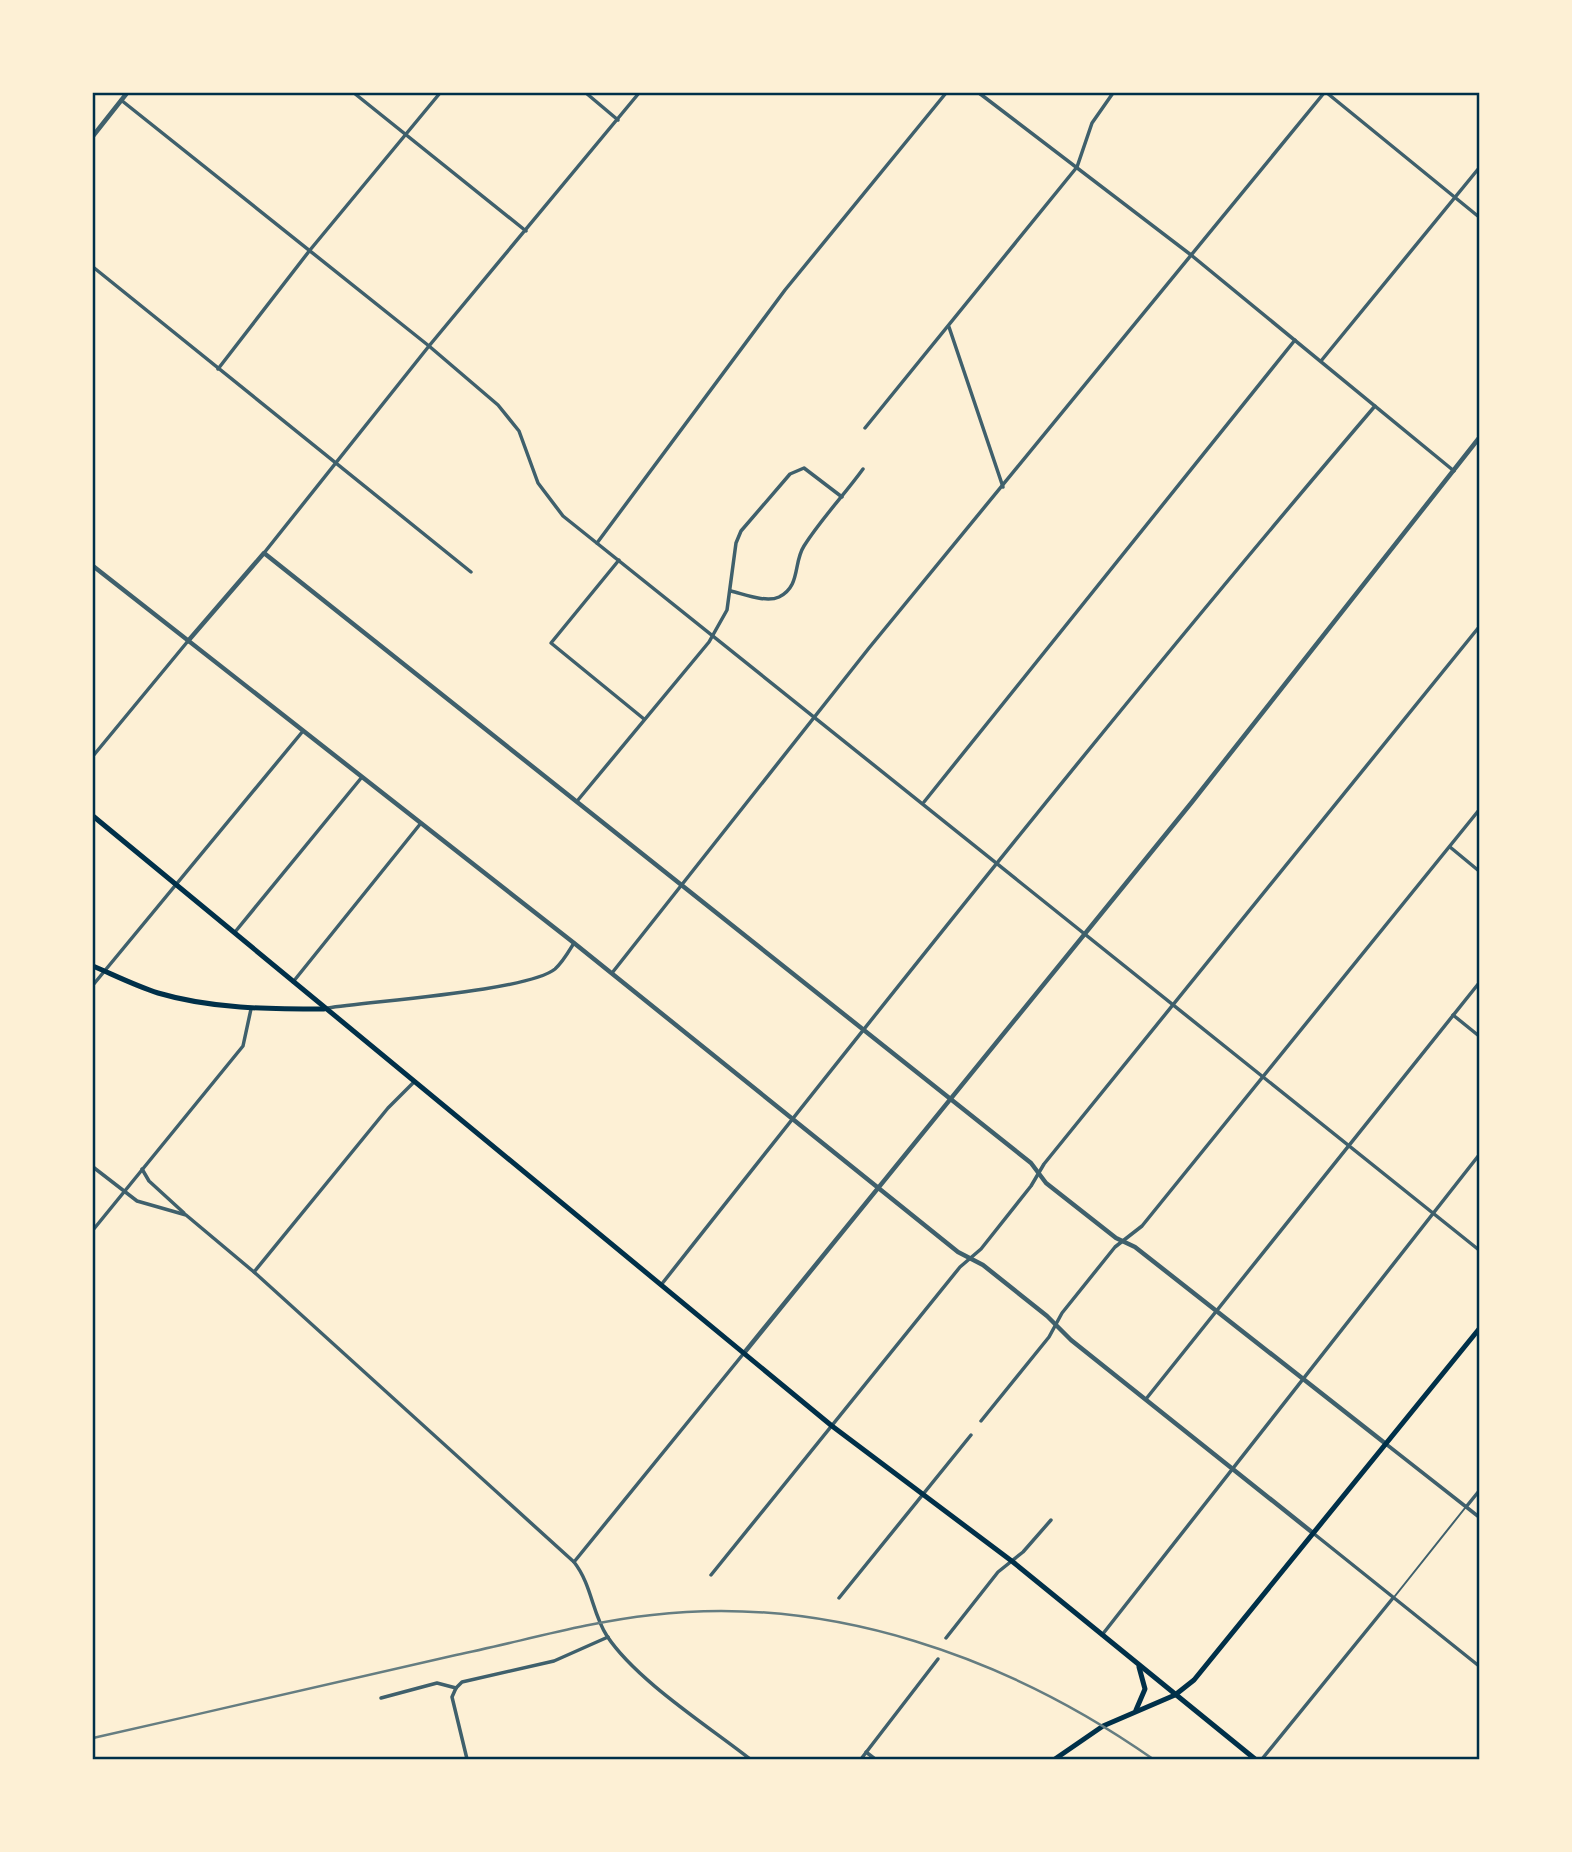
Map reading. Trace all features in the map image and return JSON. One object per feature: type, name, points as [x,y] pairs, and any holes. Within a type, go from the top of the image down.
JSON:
[{"type":"main road","points":[[93,817],[177,883],[325,1009],[832,1426],[1013,1562],[1255,1759]]},
{"type":"main road","points":[[93,966],[157,992],[251,1009],[325,1009]]},
{"type":"main road","points":[[1055,1759],[1103,1726],[1175,1695],[1194,1680],[1479,1329]]},
{"type":"main road","points":[[1135,1713],[1145,1689],[1144,1676],[1137,1665]]},
{"type":"street","points":[[93,136],[127,93]]},
{"type":"street","points":[[354,93],[526,231]]},
{"type":"street","points":[[218,369],[310,250],[440,93]]},
{"type":"street","points":[[586,93],[618,120]]},
{"type":"street","points":[[93,756],[264,553],[429,345],[639,93]]},
{"type":"street","points":[[597,542],[785,290],[946,93]]},
{"type":"street","points":[[979,93],[1191,255],[1454,471]]},
{"type":"street","points":[[865,428],[1077,167],[1092,123],[1113,93]]},
{"type":"street","points":[[612,973],[815,716],[1326,93],[1479,217]]},
{"type":"street","points":[[121,100],[429,345],[506,413],[519,431],[538,483],[563,516],[1479,1250]]},
{"type":"street","points":[[1321,361],[1479,168]]},
{"type":"street","points":[[93,267],[471,572]]},
{"type":"street","points":[[948,325],[1003,487]]},
{"type":"street","points":[[924,803],[1295,340]]},
{"type":"street","points":[[661,1285],[1186,630],[1375,406]]},
{"type":"street","points":[[574,1562],[1085,933],[1479,438]]},
{"type":"street","points":[[578,800],[723,621],[732,591],[736,543],[741,531],[790,474],[804,468],[842,497]]},
{"type":"street","points":[[732,591],[765,599],[777,598],[789,590],[797,573],[803,547],[863,469]]},
{"type":"street","points":[[264,553],[578,800],[601,823],[1039,1172],[1046,1183],[1303,1377],[1479,1517]]},
{"type":"street","points":[[619,560],[551,643],[644,719]]},
{"type":"street","points":[[93,566],[612,973],[958,1252],[970,1257],[1479,1667]]},
{"type":"street","points":[[710,1575],[970,1257],[979,1252],[1172,1003],[1479,627]]},
{"type":"street","points":[[93,985],[303,731]]},
{"type":"street","points":[[235,932],[363,776]]},
{"type":"street","points":[[981,1421],[1111,1252],[1142,1226],[1479,810]]},
{"type":"street","points":[[293,982],[421,822]]},
{"type":"street","points":[[1450,847],[1479,871]]},
{"type":"street","points":[[325,1009],[503,985],[541,976],[555,969],[574,943]]},
{"type":"street","points":[[1145,1400],[1479,983]]},
{"type":"street","points":[[93,1230],[243,1046],[251,1009]]},
{"type":"street","points":[[1453,1015],[1479,1036]]},
{"type":"street","points":[[254,1272],[388,1108],[414,1082]]},
{"type":"street","points":[[1101,1636],[1479,1155]]},
{"type":"street","points":[[93,1167],[138,1201],[186,1215]]},
{"type":"street","points":[[142,1170],[149,1181],[186,1215],[254,1272],[574,1562],[591,1591],[608,1637],[643,1674],[750,1759]]},
{"type":"street","points":[[839,1598],[971,1435]]},
{"type":"street","points":[[1466,1507],[1479,1491]]},
{"type":"street","points":[[946,1638],[998,1572],[1013,1562],[1051,1520]]},
{"type":"street","points":[[1262,1759],[1393,1598]]},
{"type":"street","points":[[467,1759],[452,1697],[462,1682],[554,1661],[608,1637]]},
{"type":"street","points":[[861,1759],[937,1658]]},
{"type":"street","points":[[381,1698],[437,1684],[456,1688]]},
{"type":"street","points":[[866,1752],[875,1759]]},
{"type":"lane","points":[[1393,1598],[1466,1507]]},
{"type":"railway","points":[[93,1738],[578,1627],[652,1615],[719,1611],[785,1614],[851,1625],[915,1641],[978,1664],[1039,1691],[1097,1723],[1153,1759]]}]
